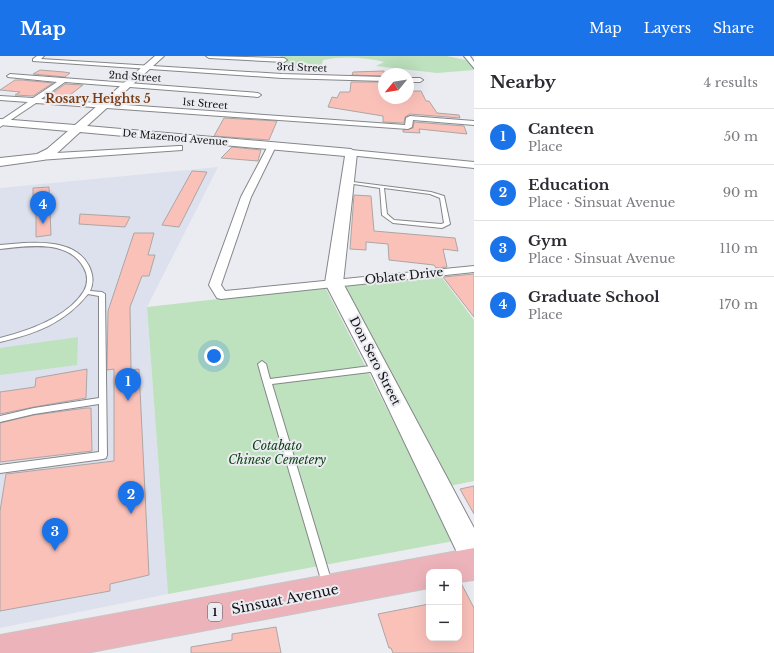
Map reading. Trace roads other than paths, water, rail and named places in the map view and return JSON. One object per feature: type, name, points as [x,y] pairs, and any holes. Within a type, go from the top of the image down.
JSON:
[{"type":"main road","points":[[0,162],[39,157],[51,152],[160,56]]},
{"type":"main road","name":"De Mazenod Avenue","points":[[1,123],[351,153]]},
{"type":"main road","points":[[334,283],[351,153]]},
{"type":"main road","name":"Don Sero Street","points":[[334,283],[379,368],[474,557]]},
{"type":"main road","name":"Sinsuat Avenue","points":[[446,569],[474,564]]},
{"type":"main road","name":"Sinsuat Avenue","points":[[0,652],[426,573]]},
{"type":"street","name":"3rd Street","points":[[41,56],[35,60],[282,76],[378,79]]},
{"type":"street","points":[[209,56],[284,60]]},
{"type":"street","points":[[467,56],[474,66]]},
{"type":"street","points":[[1,123],[87,64]]},
{"type":"street","name":"2nd Street","points":[[10,76],[258,95]]},
{"type":"street","points":[[414,80],[420,80]]},
{"type":"street","name":"1st Street","points":[[0,98],[328,123],[408,127],[410,118],[474,124]]},
{"type":"street","name":"Oblate Drive","points":[[272,146],[246,197],[215,285],[221,295],[474,269]]},
{"type":"street","points":[[39,157],[179,148]]},
{"type":"street","points":[[351,153],[474,165]]},
{"type":"lane","points":[[347,182],[431,193],[442,197],[447,224],[442,226],[393,221],[389,219],[385,215],[382,187]]},
{"type":"lane","points":[[0,247],[39,244],[69,251],[78,256],[87,266],[90,278],[87,292],[60,317],[40,328],[20,336],[0,340]]},
{"type":"lane","points":[[0,469],[103,455],[101,401],[102,294],[87,292]]},
{"type":"lane","points":[[262,364],[330,591]]},
{"type":"lane","points":[[267,382],[379,368]]},
{"type":"lane","points":[[0,419],[34,411],[101,401]]},
{"type":"place","name":"Graduate School","points":[[43,224]]},
{"type":"place","name":"Canteen","points":[[128,401]]},
{"type":"place","name":"Education","points":[[131,514]]},
{"type":"place","name":"Gym","points":[[55,551]]},
{"type":"district","name":"Rosary Heights 5","points":[[98,99]]},
{"type":"park label","name":"Cotabato Chinese Cemetery","points":[[277,453]]}]
